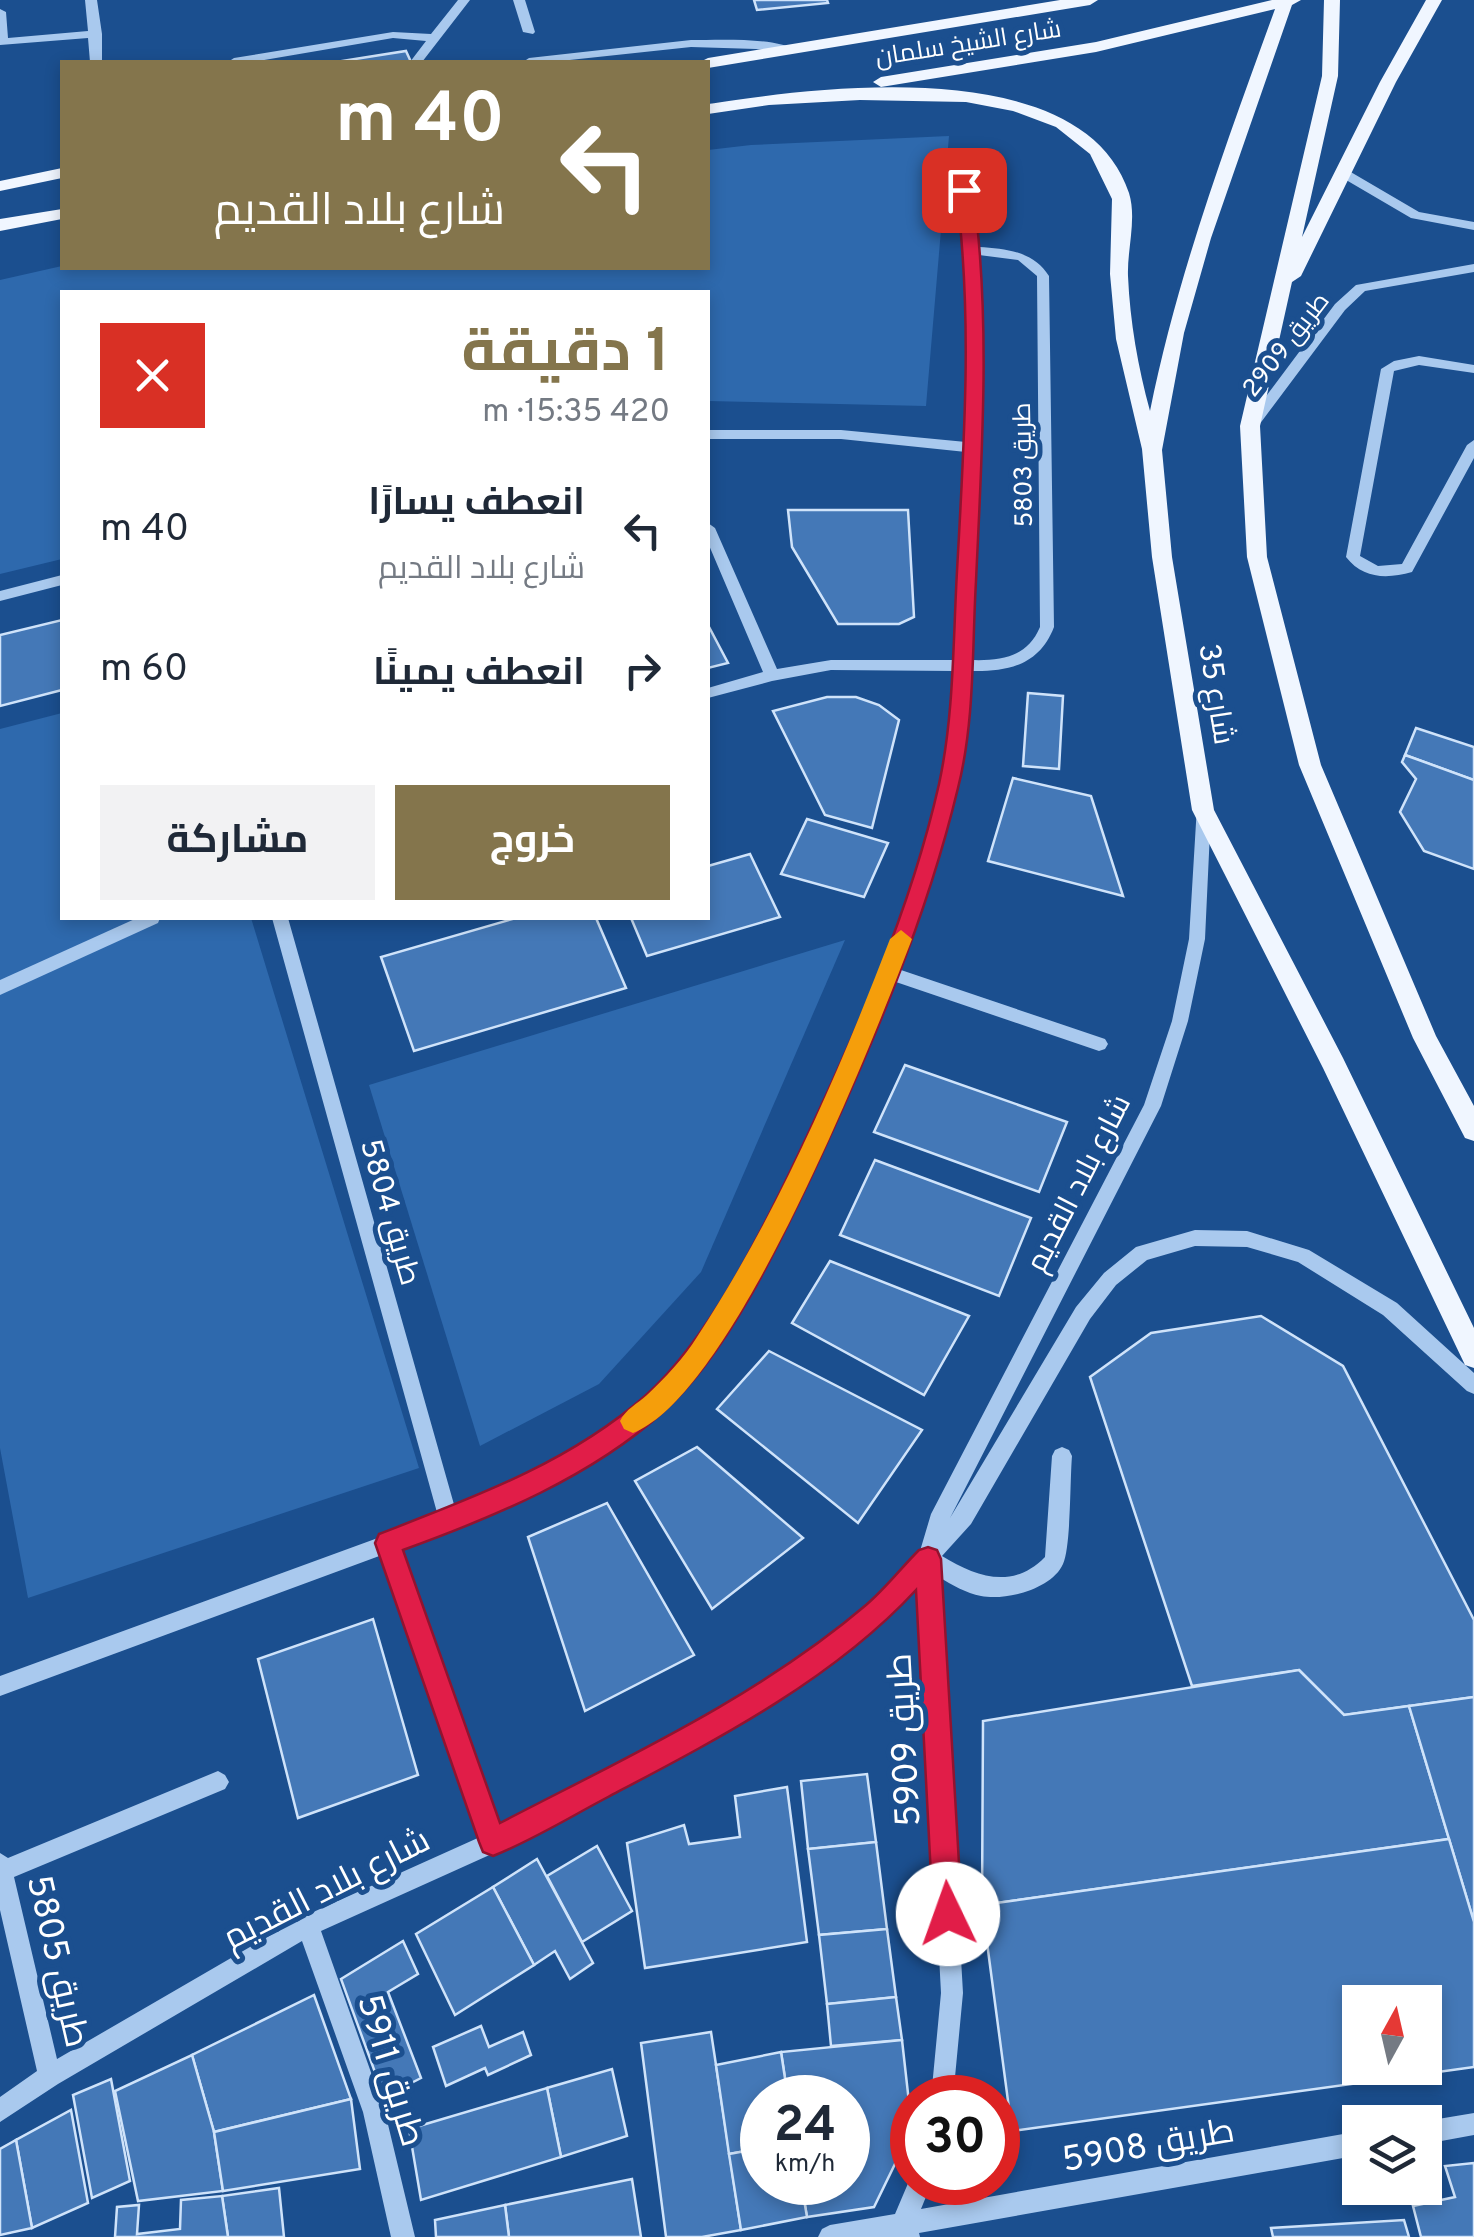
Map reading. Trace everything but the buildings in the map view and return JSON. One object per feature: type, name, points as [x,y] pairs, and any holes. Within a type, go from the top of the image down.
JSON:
[{"type":"main road","name":"شارع الشيخ سلمان","points":[[710,63],[1090,0]]},
{"type":"main road","name":"شارع الشيخ سلمان","points":[[710,109],[1096,47],[1288,0]]},
{"type":"main road","name":"شارع 35","points":[[1288,0],[1197,256],[1175,333],[1152,450],[1162,558],[1203,810],[1334,1065],[1474,1356]]},
{"type":"main road","points":[[1332,0],[1330,76],[1250,426],[1257,557],[1310,764],[1425,1038],[1474,1130]]},
{"type":"main road","points":[[1274,312],[1388,82],[1434,0]]},
{"type":"main road","points":[[770,100],[934,94],[989,100],[1066,125],[1088,143],[1106,163],[1120,193],[1119,274],[1127,364],[1152,450]]},
{"type":"main road","points":[[0,186],[60,173]]},
{"type":"main road","points":[[0,226],[60,214]]},
{"type":"street","points":[[91,0],[96,60]]},
{"type":"street","points":[[418,60],[464,0]]},
{"type":"street","points":[[519,0],[528,32]]},
{"type":"street","points":[[0,12],[1,42],[96,34]]},
{"type":"street","points":[[245,60],[393,34],[435,38]]},
{"type":"street","points":[[545,60],[695,41],[732,41],[791,50]]},
{"type":"street","points":[[1345,174],[1415,214],[1474,226]]},
{"type":"street","points":[[0,1686],[449,1521],[598,1450],[657,1402],[704,1349],[781,1216],[859,1048],[912,911],[949,786],[959,728],[973,448],[973,250],[964,190]]},
{"type":"street","name":"طريق 5803","points":[[710,692],[772,675],[831,665],[997,666],[1022,660],[1041,646],[1047,627],[1043,276],[1040,269],[1023,257],[973,250]]},
{"type":"street","name":"طريق 2909","points":[[1250,426],[1340,306],[1361,288],[1474,268]]},
{"type":"street","points":[[1456,271],[1474,281]]},
{"type":"street","points":[[1474,368],[1418,359],[1401,361],[1388,370],[1352,557],[1362,567],[1390,573],[1407,568],[1474,445]]},
{"type":"street","points":[[710,434],[872,434],[973,448]]},
{"type":"street","points":[[710,533],[772,675]]},
{"type":"street","points":[[0,596],[60,581]]},
{"type":"street","name":"شارع بلاد القديم","points":[[928,1559],[938,1522],[1152,1106],[1180,1021],[1197,939],[1203,810]]},
{"type":"street","points":[[0,988],[148,920]]},
{"type":"street","name":"طريق 5804","points":[[281,920],[449,1521]]},
{"type":"street","points":[[888,972],[1099,1044]]},
{"type":"street","name":"شارع بلاد القديم","points":[[0,2112],[50,2076],[308,1926],[493,1842],[675,1747],[798,1672],[877,1613],[964,1518],[1083,1314],[1110,1279],[1142,1253],[1195,1238],[1247,1238],[1303,1256],[1390,1309],[1474,1385]]},
{"type":"street","points":[[928,1559],[974,1585],[992,1590],[1025,1582],[1048,1569],[1054,1560],[1062,1456]]},
{"type":"street","points":[[388,1543],[493,1842]]},
{"type":"street","name":"طريق 5909","points":[[928,1559],[952,1993],[944,2075]]},
{"type":"street","points":[[1,1867],[218,1782]]},
{"type":"street","name":"طريق 5805","points":[[1,1867],[50,2076]]},
{"type":"street","name":"طريق 5911","points":[[308,1926],[374,2112],[402,2237]]},
{"type":"street","points":[[1442,2129],[1474,2124]]},
{"type":"street","name":"طريق 5908","points":[[830,2237],[906,2229],[1342,2146]]},
{"type":"street","points":[[906,2229],[913,2205]]},
{"type":"shaded area","points":[[949,136],[926,406],[710,401],[710,290],[60,290],[60,559],[0,574],[0,280],[60,266],[60,270],[710,270],[710,150]]},
{"type":"shaded area","points":[[60,714],[60,920],[252,920],[419,1468],[28,1598],[0,1448],[0,729]]},
{"type":"shaded area","points":[[845,940],[701,1272],[599,1384],[480,1446],[369,1085]]},
{"type":"slow traffic","points":[[633,1421],[657,1402],[704,1349],[781,1216],[859,1048],[901,939]]},
{"type":"route","points":[[948,1914],[928,1559],[877,1613],[798,1672],[675,1747],[493,1842],[388,1543],[449,1521],[598,1450],[657,1402],[704,1349],[781,1216],[859,1048],[912,911],[949,786],[959,728],[973,448],[973,250],[964,190]]}]
